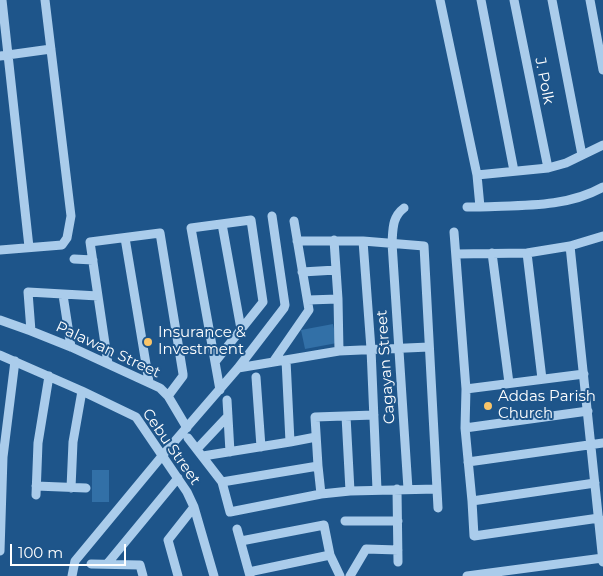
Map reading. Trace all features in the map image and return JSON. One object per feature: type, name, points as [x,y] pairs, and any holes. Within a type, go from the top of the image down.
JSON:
[{"type":"street","points":[[2,0],[4,55],[29,247]]},
{"type":"street","points":[[0,250],[62,245],[67,238],[72,216],[45,0]]},
{"type":"street","points":[[440,0],[477,174],[480,207]]},
{"type":"street","points":[[480,0],[514,171]]},
{"type":"street","name":"J. Polk","points":[[514,0],[548,168]]},
{"type":"street","points":[[552,0],[582,155]]},
{"type":"street","points":[[590,0],[603,70]]},
{"type":"street","points":[[4,55],[51,49]]},
{"type":"street","points":[[477,174],[548,168],[566,163],[603,145]]},
{"type":"street","points":[[467,207],[548,204],[586,195],[603,187]]},
{"type":"street","name":"Cagayan Street","points":[[404,208],[399,212],[393,223],[392,243],[408,489]]},
{"type":"street","points":[[72,576],[75,561],[162,456],[220,390],[285,306],[272,216]]},
{"type":"street","points":[[215,362],[263,302],[251,220],[191,228],[220,390]]},
{"type":"street","points":[[273,362],[309,311],[294,221]]},
{"type":"street","points":[[222,224],[241,330]]},
{"type":"street","points":[[454,232],[466,389],[465,428],[474,536],[598,518]]},
{"type":"street","points":[[108,364],[90,242],[160,233],[183,374],[168,396]]},
{"type":"street","points":[[125,238],[149,382]]},
{"type":"street","points":[[334,240],[339,351]]},
{"type":"street","points":[[456,254],[527,253],[602,240]]},
{"type":"street","points":[[297,241],[363,241],[424,246],[438,508]]},
{"type":"street","points":[[363,241],[371,350],[377,490]]},
{"type":"street","points":[[467,576],[603,560],[570,246]]},
{"type":"street","points":[[492,253],[509,383]]},
{"type":"street","points":[[527,253],[542,379]]},
{"type":"street","points":[[74,259],[93,260]]},
{"type":"street","points":[[302,272],[336,270]]},
{"type":"street","points":[[32,331],[28,292],[98,296]]},
{"type":"street","points":[[63,295],[71,346]]},
{"type":"street","points":[[308,300],[338,299]]},
{"type":"street","name":"Palawan Street","points":[[0,320],[71,346],[160,388],[168,396],[187,428]]},
{"type":"street","points":[[238,368],[339,351],[430,347]]},
{"type":"street","name":"Cebu Street","points":[[0,355],[50,376],[136,417],[187,492],[194,507],[214,576]]},
{"type":"street","points":[[286,360],[290,442]]},
{"type":"street","points":[[4,551],[3,457],[15,361]]},
{"type":"street","points":[[466,389],[584,374]]},
{"type":"street","points":[[50,376],[38,443],[36,491],[86,488]]},
{"type":"street","points":[[256,377],[261,446]]},
{"type":"street","points":[[71,488],[74,442],[82,391]]},
{"type":"street","points":[[227,400],[230,452]]},
{"type":"street","points":[[465,428],[588,411]]},
{"type":"street","points":[[321,494],[315,417],[374,415]]},
{"type":"street","points":[[200,453],[228,416]]},
{"type":"street","points":[[346,416],[350,491]]},
{"type":"street","points":[[200,453],[230,452],[316,436]]},
{"type":"street","points":[[188,438],[222,482],[230,512],[321,494],[350,491],[437,489]]},
{"type":"street","points":[[468,462],[603,443]]},
{"type":"street","points":[[222,482],[318,466]]},
{"type":"street","points":[[107,564],[178,478]]},
{"type":"street","points":[[472,501],[595,483]]},
{"type":"street","points":[[397,489],[398,562]]},
{"type":"street","points":[[178,576],[168,540],[194,507]]},
{"type":"street","points":[[345,521],[398,521]]},
{"type":"street","points":[[241,541],[324,525],[330,555],[340,576]]},
{"type":"street","points":[[237,529],[249,574],[330,555]]},
{"type":"street","points":[[350,576],[366,549],[398,550]]},
{"type":"street","points":[[92,564],[140,565],[143,576]]},
{"type":"shaded area","points":[[333,324],[337,343],[305,349],[301,330]]},
{"type":"shaded area","points":[[92,470],[109,470],[109,502],[92,502]]},
{"type":"place","name":"Insurance & Investment","points":[[148,342]]},
{"type":"place","name":"Addas Parish Church","points":[[488,406]]}]
